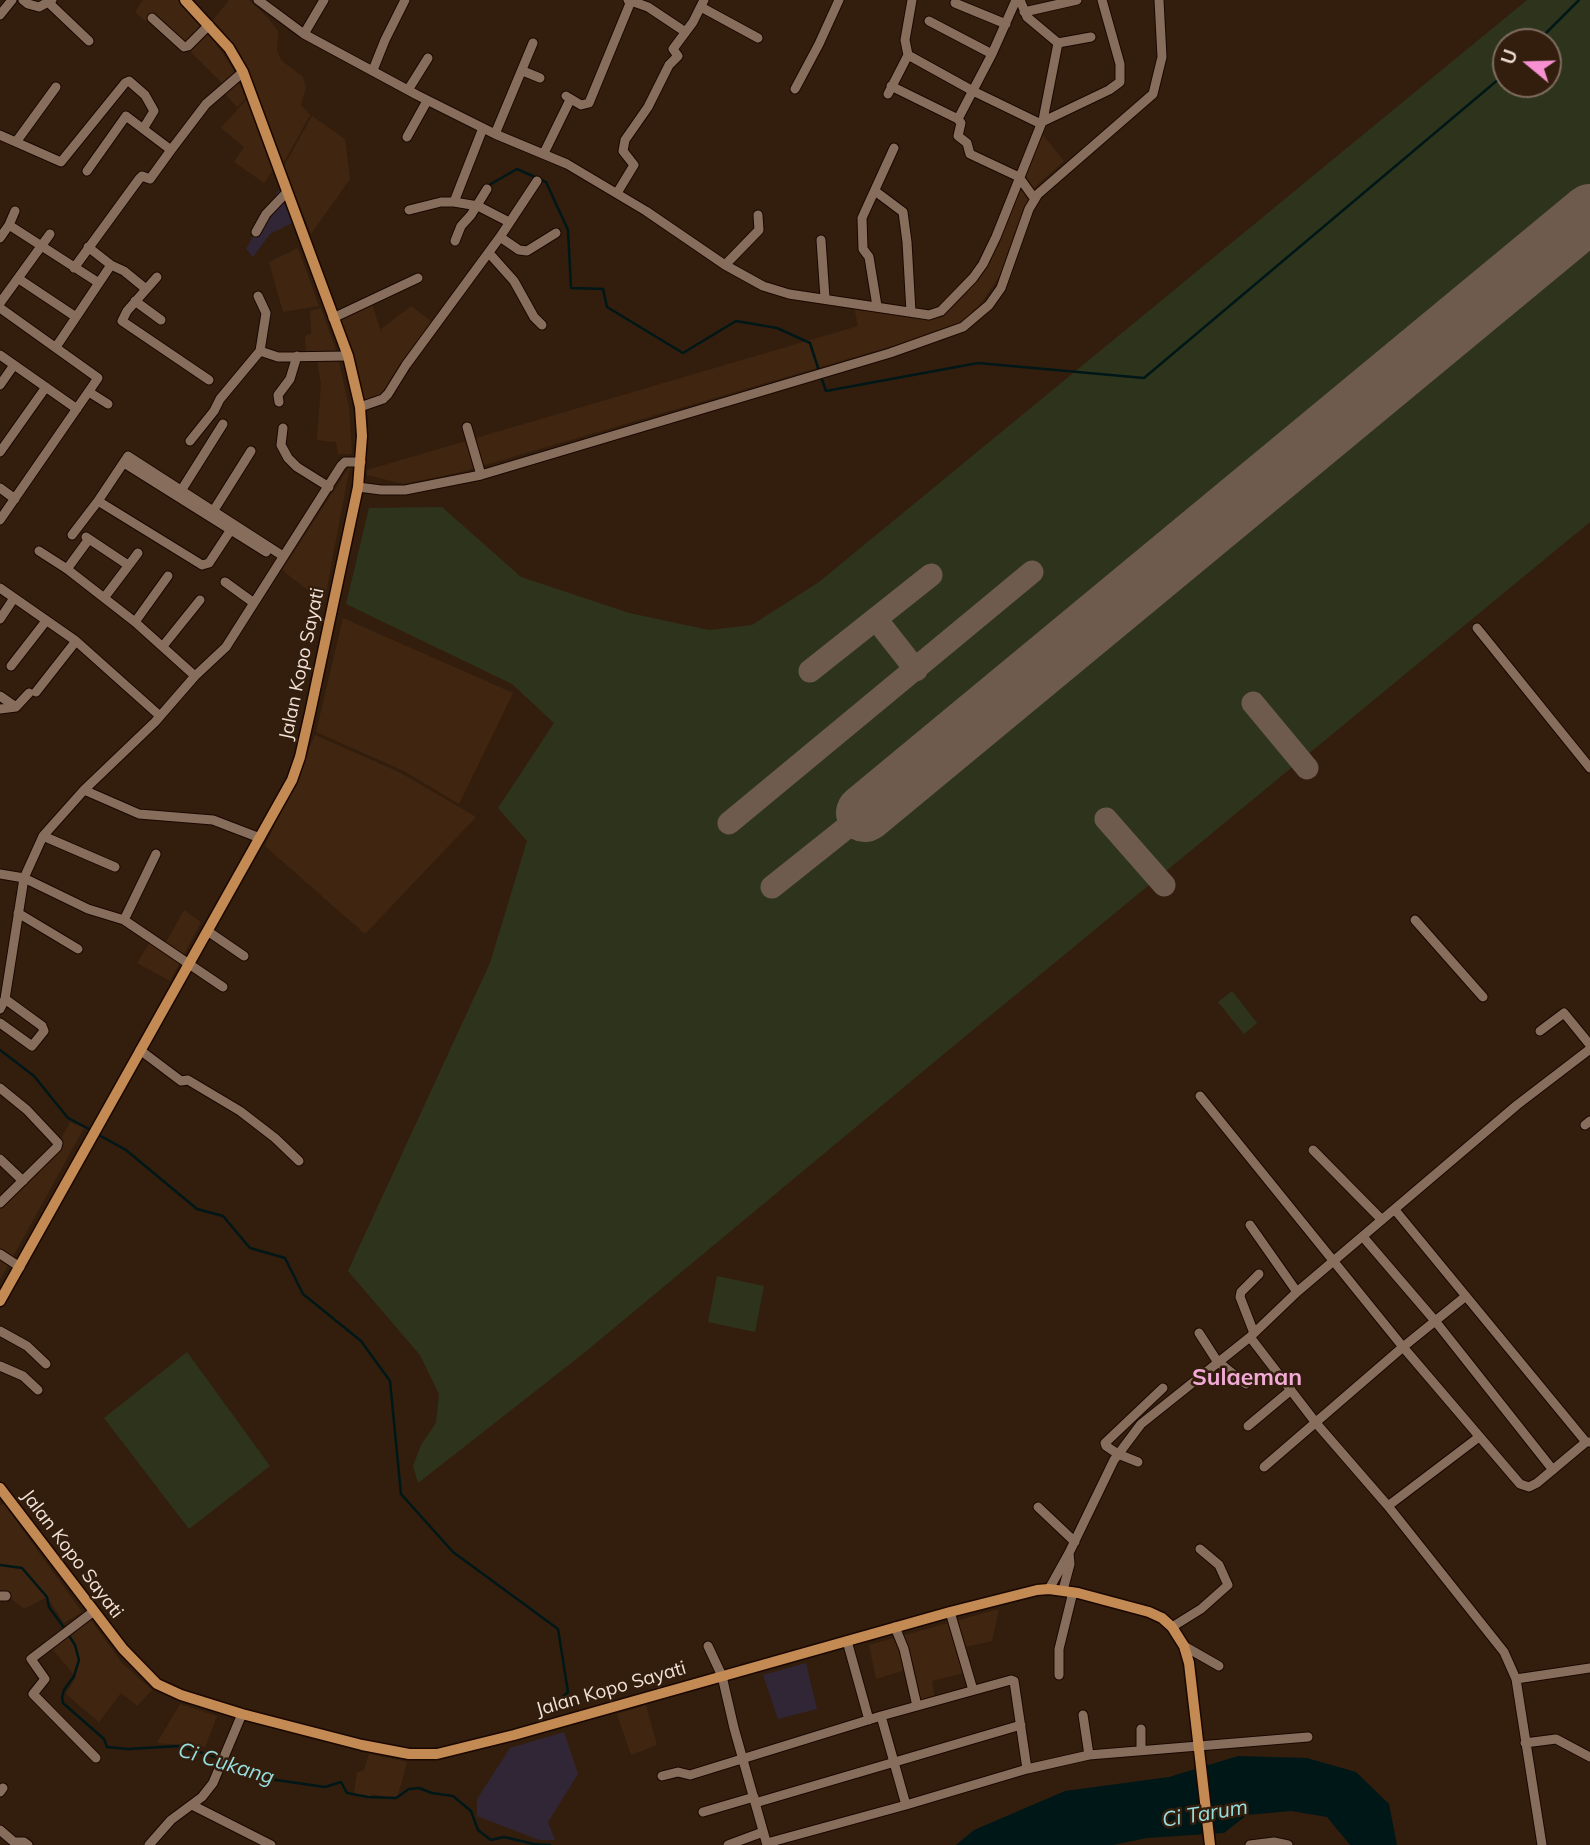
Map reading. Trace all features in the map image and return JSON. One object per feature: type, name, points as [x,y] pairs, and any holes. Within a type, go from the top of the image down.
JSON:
[{"type":"main road","name":"Jalan Kopo Sayati","points":[[0,1301],[289,786],[300,757],[358,487],[361,462],[360,407],[348,356],[243,72],[229,48],[186,0]]},
{"type":"main road","name":"Jalan Kopo Sayati","points":[[2,1495],[134,1662],[157,1684],[181,1695],[242,1714],[362,1745],[409,1754],[437,1754],[523,1733],[895,1627],[1049,1589],[1068,1591],[1156,1614],[1172,1627],[1184,1646],[1192,1676],[1210,1845]]},
{"type":"street","points":[[0,15],[12,0]]},
{"type":"street","points":[[23,0],[39,7],[50,1],[89,41]]},
{"type":"street","points":[[258,0],[304,34],[427,101],[495,134],[544,153],[617,193],[725,265],[773,289],[929,315],[941,312],[973,278],[991,249],[1042,122],[1058,43]]},
{"type":"street","points":[[304,34],[324,0]]},
{"type":"street","points":[[373,71],[405,0]]},
{"type":"street","points":[[795,89],[820,44],[839,0]]},
{"type":"street","points":[[901,0],[912,2],[905,40],[908,55],[890,90],[958,120],[961,123],[958,136],[967,143],[970,154],[1019,177],[1034,198]]},
{"type":"street","points":[[1018,0],[1031,20],[1058,43]]},
{"type":"street","points":[[958,120],[1018,0]]},
{"type":"street","points":[[1024,12],[1058,2],[1077,0]]},
{"type":"street","points":[[908,55],[973,91],[1042,122],[1120,82],[1120,64],[1102,0]]},
{"type":"street","points":[[358,487],[405,490],[481,475],[941,336],[971,323],[989,306],[1000,288],[1034,198],[1153,94],[1162,57],[1159,0]]},
{"type":"street","points":[[544,153],[568,98],[583,106],[589,103],[629,1],[650,4],[681,29]]},
{"type":"street","points":[[617,193],[634,168],[634,163],[623,151],[625,140],[648,107],[669,65],[678,56],[674,49],[702,4],[758,38]]},
{"type":"street","points":[[955,4],[1006,24]]},
{"type":"street","points":[[152,18],[184,47],[209,25]]},
{"type":"street","points":[[929,21],[992,54]]},
{"type":"street","points":[[1058,43],[1091,37]]},
{"type":"street","points":[[495,134],[533,43]]},
{"type":"street","points":[[408,90],[428,58]]},
{"type":"street","points":[[523,71],[540,78]]},
{"type":"street","points":[[74,268],[139,179],[142,176],[150,179],[206,104],[243,72]]},
{"type":"street","points":[[0,135],[62,162],[129,81],[145,95],[154,111],[143,129]]},
{"type":"street","points":[[16,142],[56,87]]},
{"type":"street","points":[[407,137],[427,101]]},
{"type":"street","points":[[87,171],[126,116],[171,149]]},
{"type":"street","points":[[454,202],[482,128]]},
{"type":"street","points":[[877,306],[869,257],[863,248],[862,218],[894,148]]},
{"type":"street","points":[[360,407],[383,399],[388,394],[537,181]]},
{"type":"street","points":[[455,241],[461,226],[478,206],[487,189]]},
{"type":"street","points":[[876,191],[903,212],[911,312]]},
{"type":"street","points":[[256,232],[266,214],[287,192]]},
{"type":"street","points":[[409,210],[441,202],[454,202],[478,206],[509,222]]},
{"type":"street","points":[[0,238],[15,211]]},
{"type":"street","points":[[725,265],[759,230],[758,215]]},
{"type":"street","points":[[9,225],[99,283]]},
{"type":"street","points":[[500,237],[519,250],[527,251],[556,233]]},
{"type":"street","points":[[0,303],[50,234]]},
{"type":"street","points":[[821,240],[825,298]]},
{"type":"street","points":[[88,247],[146,289]]},
{"type":"street","points":[[489,253],[513,281],[534,317],[542,325]]},
{"type":"street","points":[[55,347],[111,265]]},
{"type":"street","points":[[157,276],[122,321],[209,380]]},
{"type":"street","points":[[334,318],[418,278]]},
{"type":"street","points":[[19,279],[76,317]]},
{"type":"street","points":[[190,441],[226,391],[260,351],[265,313],[258,296]]},
{"type":"street","points":[[135,301],[161,320]]},
{"type":"street","points":[[0,308],[98,377],[0,520]]},
{"type":"street","points":[[260,351],[278,357],[348,356]]},
{"type":"street","points":[[0,355],[78,409]]},
{"type":"street","points":[[279,402],[278,396],[290,379],[297,356]]},
{"type":"street","points":[[0,385],[14,365]]},
{"type":"street","points":[[0,452],[46,387]]},
{"type":"street","points":[[89,392],[108,404]]},
{"type":"street","points":[[179,494],[223,424]]},
{"type":"street","points":[[467,427],[481,475]]},
{"type":"street","points":[[283,428],[281,445],[288,458],[297,467],[329,487]]},
{"type":"street","points":[[214,510],[251,451]]},
{"type":"street","points":[[72,535],[126,459],[281,558]]},
{"type":"street","points":[[0,1009],[5,999],[24,878],[43,836],[84,790],[226,647],[345,462],[361,462]]},
{"type":"street","points":[[0,488],[15,499]]},
{"type":"street","points":[[179,494],[214,510],[232,527]]},
{"type":"street","points":[[98,501],[202,565],[209,563],[232,527]]},
{"type":"street","points":[[67,569],[87,537],[128,565]]},
{"type":"street","points":[[39,551],[67,569],[135,622],[195,676]]},
{"type":"street","points":[[104,598],[138,553]]},
{"type":"street","points":[[135,622],[168,576]]},
{"type":"street","points":[[225,582],[254,603]]},
{"type":"street","points":[[0,588],[76,641],[160,716]]},
{"type":"street","points":[[0,619],[14,598]]},
{"type":"street","points":[[163,646],[200,600]]},
{"type":"street","points":[[10,666],[46,621]]},
{"type":"street","points":[[1477,628],[1590,768]]},
{"type":"street","points":[[0,709],[16,707],[32,693],[76,641]]},
{"type":"street","points":[[0,696],[16,707]]},
{"type":"street","points":[[84,790],[139,814],[205,818],[260,838]]},
{"type":"street","points":[[43,836],[115,867]]},
{"type":"street","points":[[124,920],[156,854]]},
{"type":"street","points":[[0,874],[24,878],[88,909],[124,920],[223,987]]},
{"type":"street","points":[[18,913],[78,949]]},
{"type":"street","points":[[1415,920],[1483,997]]},
{"type":"street","points":[[209,932],[244,956]]},
{"type":"street","points":[[0,1023],[32,1046],[44,1031],[42,1026],[5,999]]},
{"type":"street","points":[[1049,1589],[1118,1454],[1142,1423],[1252,1335],[1297,1292],[1364,1238],[1517,1105],[1590,1047],[1564,1013],[1540,1031]]},
{"type":"street","points":[[140,1050],[181,1081],[188,1080],[240,1111],[299,1161]]},
{"type":"street","points":[[0,1088],[27,1110],[58,1143],[0,1203]]},
{"type":"street","points":[[1200,1096],[1403,1347],[1522,1486],[1529,1488],[1588,1442],[1395,1210]]},
{"type":"street","points":[[1313,1150],[1382,1220]]},
{"type":"street","points":[[0,1159],[23,1181]]},
{"type":"street","points":[[1250,1224],[1297,1292]]},
{"type":"street","points":[[1364,1238],[1436,1322],[1553,1470]]},
{"type":"street","points":[[0,1254],[20,1266]]},
{"type":"street","points":[[1259,1274],[1241,1292],[1240,1297],[1252,1335],[1316,1423],[1388,1506],[1504,1652],[1516,1679],[1542,1845]]},
{"type":"street","points":[[1264,1467],[1466,1296]]},
{"type":"street","points":[[0,1331],[23,1343],[46,1364]]},
{"type":"street","points":[[1199,1333],[1217,1361],[1246,1384]]},
{"type":"street","points":[[0,1366],[23,1376],[38,1390]]},
{"type":"street","points":[[1138,1462],[1118,1454],[1105,1443],[1163,1388]]},
{"type":"street","points":[[1248,1426],[1291,1390]]},
{"type":"street","points":[[1388,1506],[1479,1437]]},
{"type":"street","points":[[1038,1507],[1074,1542]]},
{"type":"street","points":[[1172,1627],[1201,1609],[1228,1585],[1219,1565],[1200,1549]]},
{"type":"street","points":[[1059,1675],[1059,1649],[1068,1591],[1069,1553]]},
{"type":"street","points":[[94,1611],[32,1657],[31,1662],[46,1679],[33,1693],[96,1758]]},
{"type":"street","points":[[950,1612],[973,1690]]},
{"type":"street","points":[[895,1627],[904,1648],[917,1706]]},
{"type":"street","points":[[847,1641],[869,1720]]},
{"type":"street","points":[[708,1646],[725,1675],[743,1759],[767,1844],[1027,1769],[1089,1755],[1308,1737]]},
{"type":"street","points":[[1184,1646],[1219,1667]]},
{"type":"street","points":[[1516,1679],[1590,1668]]},
{"type":"street","points":[[662,1776],[678,1772],[690,1775],[881,1716],[1013,1680],[1027,1769]]},
{"type":"street","points":[[149,1845],[171,1820],[208,1790],[228,1752],[242,1714]]},
{"type":"street","points":[[1083,1715],[1089,1755]]},
{"type":"street","points":[[881,1716],[906,1805]]},
{"type":"street","points":[[703,1812],[755,1800],[1021,1725]]},
{"type":"street","points":[[1140,1729],[1141,1750]]},
{"type":"street","points":[[1525,1743],[1556,1739],[1590,1758]]},
{"type":"street","points":[[192,1805],[271,1845]]},
{"type":"street","points":[[0,1830],[14,1842],[28,1845]]},
{"type":"street","points":[[728,1845],[763,1832]]},
{"type":"street","points":[[1250,1845],[1274,1842],[1289,1845]]},
{"type":"shaded area","points":[[143,0],[180,0],[203,24],[231,66],[246,98],[237,107],[221,89],[223,84],[153,15],[145,21],[135,12]]},
{"type":"shaded area","points":[[229,0],[249,0],[268,18],[278,31],[277,51],[281,60],[303,77],[306,87],[301,105],[310,115],[283,164],[240,53],[213,20]]},
{"type":"shaded area","points":[[247,99],[273,170],[264,183],[234,162],[244,147],[221,128]]},
{"type":"shaded area","points":[[312,116],[345,139],[350,179],[311,234],[284,166]]},
{"type":"shaded area","points":[[1042,134],[1064,161],[1036,186],[1000,275],[982,302],[961,323],[923,337],[461,472],[403,484],[367,475],[367,470],[858,326],[854,306],[942,318],[966,294],[987,263]]},
{"type":"shaded area","points":[[279,189],[292,223],[270,234],[253,257],[246,249]]},
{"type":"shaded area","points":[[298,248],[319,306],[283,312],[269,262]]},
{"type":"shaded area","points":[[371,301],[382,335],[381,329],[411,306],[436,325],[376,401],[365,406],[338,318]]},
{"type":"shaded area","points":[[321,308],[337,353],[349,407],[352,454],[338,454],[336,442],[317,440],[321,384],[316,354],[306,354],[305,336],[311,334],[310,311]]},
{"type":"shaded area","points":[[350,466],[324,603],[282,570]]},
{"type":"shaded area","points":[[343,618],[513,693],[459,804],[404,771],[316,732]]},
{"type":"shaded area","points":[[315,735],[401,773],[476,817],[365,934],[265,846]]},
{"type":"shaded area","points":[[184,910],[201,922],[170,981],[137,963],[152,939],[165,944]]},
{"type":"shaded area","points":[[70,1122],[84,1128],[0,1280],[0,1206],[52,1156]]},
{"type":"shaded area","points":[[4,1504],[82,1612],[64,1623],[47,1597],[24,1609],[0,1590],[0,1505]]},
{"type":"shaded area","points":[[999,1609],[992,1641],[961,1648],[967,1672],[932,1681],[935,1700],[923,1703],[908,1669],[876,1679],[869,1645]]},
{"type":"shaded area","points":[[90,1619],[122,1663],[152,1690],[137,1706],[121,1693],[99,1722],[66,1694],[76,1677],[52,1649]]},
{"type":"shaded area","points":[[806,1663],[817,1709],[778,1719],[763,1675]]},
{"type":"shaded area","points":[[180,1704],[217,1716],[205,1747],[157,1743]]},
{"type":"shaded area","points":[[646,1705],[657,1745],[631,1755],[617,1714]]},
{"type":"shaded area","points":[[564,1732],[578,1774],[548,1822],[555,1840],[539,1840],[477,1816],[477,1799],[510,1748]]},
{"type":"shaded area","points":[[369,1754],[407,1762],[397,1799],[372,1794],[370,1798],[354,1794],[357,1772],[364,1770]]},
{"type":"green space","points":[[1527,0],[1590,0],[1590,522],[584,1353],[418,1483],[413,1466],[421,1445],[436,1423],[439,1394],[420,1355],[348,1271],[490,963],[527,841],[498,808],[554,723],[512,684],[346,604],[369,508],[442,507],[521,577],[629,613],[709,630],[752,625],[819,582],[1492,29],[1492,98],[1562,98],[1562,28],[1493,28]]},
{"type":"green space","points":[[1232,991],[1257,1023],[1244,1034],[1218,1002]]},
{"type":"green space","points":[[717,1276],[764,1286],[755,1332],[708,1322]]},
{"type":"green space","points":[[187,1352],[270,1466],[189,1529],[104,1418]]},
{"type":"water","name":"Ci Tarum","points":[[1238,1756],[1307,1758],[1356,1772],[1389,1804],[1397,1845],[1350,1845],[1327,1817],[1291,1811],[1247,1815],[1224,1833],[1147,1838],[1113,1845],[956,1845],[974,1830],[1065,1791],[1169,1777]]},
{"type":"waterway","points":[[1551,28],[1579,0]]},
{"type":"waterway","points":[[821,377],[826,391],[978,363],[1144,378],[1492,85]]},
{"type":"waterway","points":[[489,185],[517,169],[546,182],[568,230],[571,288],[603,289],[607,307],[683,353],[736,321],[777,328],[810,343],[819,371]]},
{"type":"waterway","points":[[0,1050],[34,1076],[68,1118],[91,1130]]},
{"type":"waterway","points":[[97,1134],[126,1150],[197,1209],[223,1216],[250,1248],[285,1258],[303,1294],[361,1341],[390,1381],[401,1494],[453,1552],[558,1629],[568,1692],[542,1716]]},
{"type":"waterway","name":"Ci Cukang","points":[[0,1565],[22,1568],[47,1597],[49,1607],[65,1629]]},
{"type":"waterway","name":"Ci Cukang","points":[[68,1634],[75,1645],[79,1660],[74,1676],[64,1690],[63,1703],[104,1739],[107,1747],[128,1749],[179,1746],[219,1758]]},
{"type":"waterway","name":"Ci Cukang","points":[[225,1761],[276,1780],[325,1787],[341,1782],[347,1793],[368,1797],[396,1798],[409,1789],[419,1788],[453,1796],[471,1811],[478,1830],[491,1840],[504,1837],[550,1845]]},
{"type":"taxiway","points":[[729,823],[1032,572]]},
{"type":"taxiway","points":[[810,671],[931,575]]},
{"type":"taxiway","points":[[876,619],[916,670]]},
{"type":"taxiway","points":[[1253,703],[1307,768]]},
{"type":"taxiway","points":[[772,887],[865,813]]},
{"type":"taxiway","points":[[1106,819],[1164,885]]},
{"type":"runway","points":[[865,813],[1590,213]]},
{"type":"district","name":"Sulaeman","points":[[1247,1378]]}]
